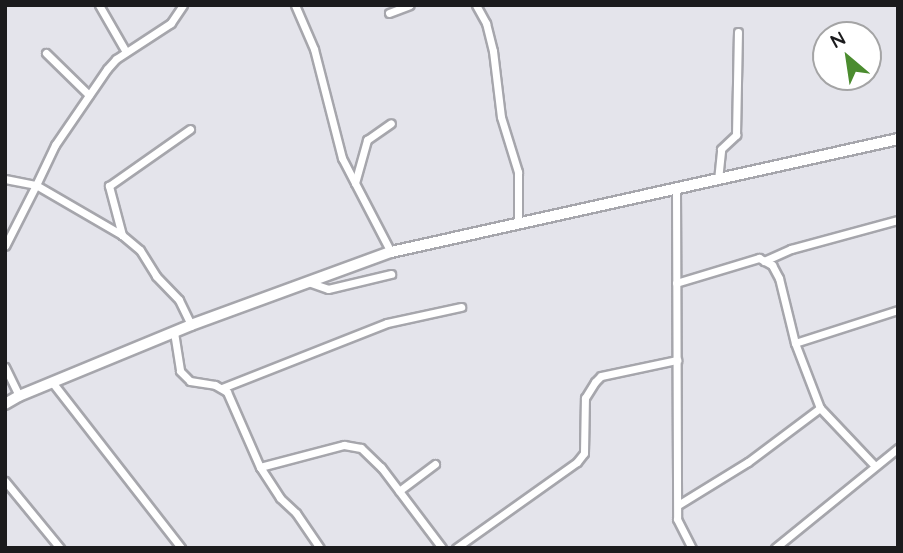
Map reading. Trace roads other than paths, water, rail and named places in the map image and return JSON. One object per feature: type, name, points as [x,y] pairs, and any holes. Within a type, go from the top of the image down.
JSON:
[{"type":"main road","points":[[5,404],[191,325],[391,252],[898,139]]},
{"type":"street","points":[[99,5],[127,52]]},
{"type":"street","points":[[5,246],[55,145],[107,69],[127,52],[171,23],[183,5]]},
{"type":"street","points":[[295,5],[314,49],[342,158],[391,252]]},
{"type":"street","points":[[389,13],[410,5]]},
{"type":"street","points":[[476,5],[486,23],[493,51],[501,117],[518,172],[518,224]]},
{"type":"street","points":[[718,180],[721,149],[736,135],[738,32]]},
{"type":"street","points":[[46,54],[89,95]]},
{"type":"street","points":[[355,184],[367,140],[391,123]]},
{"type":"street","points":[[122,235],[109,186],[190,129]]},
{"type":"street","points":[[5,179],[36,185],[122,235],[146,256],[156,276],[175,294],[191,325]]},
{"type":"street","points":[[676,189],[677,519],[692,548]]},
{"type":"street","points":[[764,261],[791,249],[898,220]]},
{"type":"street","points":[[676,283],[759,258],[772,265],[779,278],[796,343],[820,408],[874,465]]},
{"type":"street","points":[[308,282],[328,289],[391,274]]},
{"type":"street","points":[[174,332],[180,372],[190,381],[222,388],[387,323],[461,307]]},
{"type":"street","points":[[796,343],[898,310]]},
{"type":"street","points":[[456,548],[577,462],[584,453],[585,398],[601,376],[677,360]]},
{"type":"street","points":[[5,367],[19,396]]},
{"type":"street","points":[[52,382],[181,548]]},
{"type":"street","points":[[222,388],[232,400],[260,467],[320,548]]},
{"type":"street","points":[[678,505],[748,462],[820,408]]},
{"type":"street","points":[[260,467],[344,445],[360,448],[381,467],[443,548]]},
{"type":"street","points":[[775,548],[898,448]]},
{"type":"street","points":[[399,491],[435,464]]},
{"type":"street","points":[[5,482],[60,548]]}]
